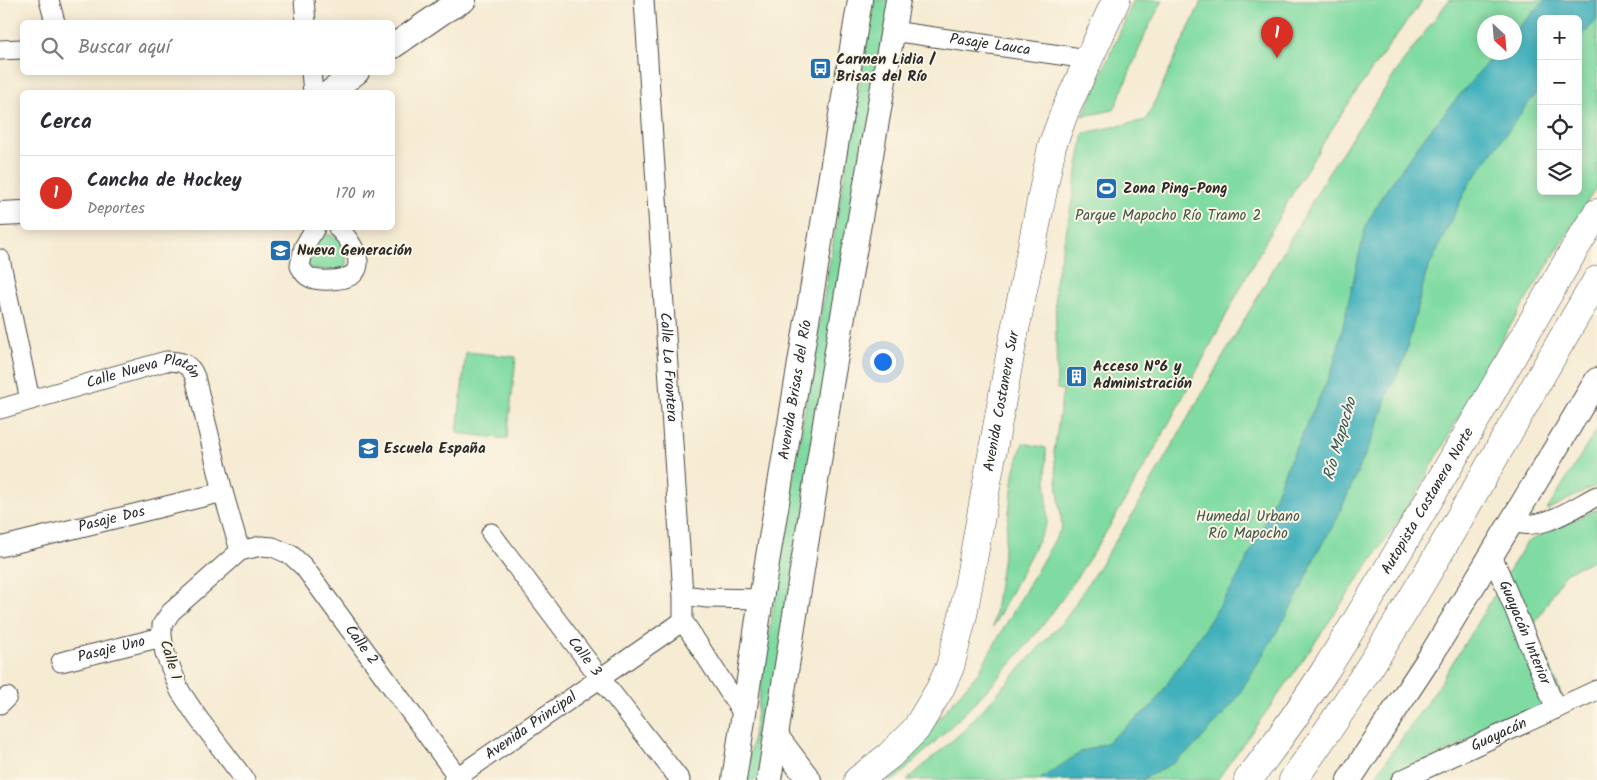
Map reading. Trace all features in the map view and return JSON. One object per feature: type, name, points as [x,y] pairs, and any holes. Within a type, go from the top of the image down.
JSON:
[{"type":"main road","name":"Avenida Costanera Sur","points":[[858,780],[889,756],[916,729],[940,689],[950,666],[963,614],[1010,350],[1052,146],[1060,122],[1088,58],[1116,0]]},
{"type":"main road","name":"Autopista Costanera Norte","points":[[1248,780],[1295,717],[1340,648],[1433,494],[1572,253],[1597,214]]},
{"type":"main road","points":[[1293,780],[1385,644],[1597,280]]},
{"type":"street","points":[[50,0],[55,20]]},
{"type":"street","points":[[304,0],[306,20]]},
{"type":"street","points":[[395,45],[444,11],[464,0]]},
{"type":"street","name":"Calle La Frontera","points":[[644,0],[683,595],[683,621]]},
{"type":"street","name":"Avenida Brisas del Río","points":[[734,780],[761,600],[860,0]]},
{"type":"street","points":[[769,780],[830,388],[898,0]]},
{"type":"street","name":"Pasaje Lauca","points":[[892,31],[1088,58]]},
{"type":"street","points":[[0,50],[20,49]]},
{"type":"street","points":[[311,75],[313,90]]},
{"type":"street","points":[[333,90],[353,75]]},
{"type":"street","points":[[0,214],[20,213]]},
{"type":"street","points":[[314,230],[304,247],[300,266],[304,274],[313,279],[338,280],[355,273],[357,266],[356,253],[350,241],[340,230]]},
{"type":"street","points":[[0,259],[30,400]]},
{"type":"street","name":"Calle Nueva Platón","points":[[0,409],[166,362],[185,364],[193,371],[195,377],[223,492],[240,551]]},
{"type":"street","points":[[1348,780],[1404,698],[1597,380]]},
{"type":"street","name":"Pasaje Dos","points":[[0,548],[223,492]]},
{"type":"street","points":[[1512,522],[1528,525],[1547,521],[1597,496]]},
{"type":"street","name":"Calle 3","points":[[491,533],[680,780]]},
{"type":"street","name":"Calle 2","points":[[240,551],[262,546],[273,547],[282,550],[298,561],[457,779]]},
{"type":"street","name":"Calle 1","points":[[240,551],[167,616],[162,625],[162,637],[165,653],[183,696],[245,780]]},
{"type":"street","name":"Guayacán Interior","points":[[1492,555],[1556,709]]},
{"type":"street","points":[[683,595],[761,600]]},
{"type":"street","points":[[683,621],[744,715]]},
{"type":"street","name":"Avenida Principal","points":[[457,779],[683,621]]},
{"type":"street","name":"Pasaje Uno","points":[[61,662],[162,637]]},
{"type":"street","name":"Guayacán","points":[[1401,780],[1597,690]]},
{"type":"street","points":[[776,736],[809,780]]},
{"type":"green space","points":[[874,0],[891,0],[760,780],[746,780],[803,420]]},
{"type":"green space","points":[[1134,0],[1163,0],[1147,30],[1114,110],[1083,116]]},
{"type":"green space","name":"Parque Mapocho Río Tramo 2","points":[[1202,0],[1423,0],[1386,50],[1316,154],[1284,208],[1144,468],[1083,569],[1015,660],[959,719],[894,780],[873,780],[930,728],[978,673],[1062,527],[1054,452],[1063,390],[1057,389],[1055,281],[1067,228],[1084,133],[1146,120]]},
{"type":"green space","name":"Humedal Urbano Río Mapocho","points":[[1449,0],[1597,0],[1597,186],[1505,334],[1414,498],[1287,683],[1217,780],[907,780],[962,732],[1066,618],[1131,517],[1332,167],[1403,62]]},
{"type":"green space","points":[[326,234],[339,238],[347,247],[346,268],[340,272],[309,268],[306,262],[318,235]]},
{"type":"green space","points":[[466,352],[516,357],[507,439],[457,433]]},
{"type":"green space","points":[[1597,429],[1597,485],[1547,510]]},
{"type":"green space","points":[[1023,443],[1046,448],[1047,523],[993,627],[1015,469]]},
{"type":"green space","points":[[1597,509],[1597,558],[1565,573],[1534,625],[1562,697],[1386,780],[1373,780],[1437,688],[1527,542]]},
{"type":"water","name":"Río Mapocho","points":[[1545,0],[1597,0],[1597,19],[1582,36],[1582,15],[1537,15],[1537,93],[1468,186],[1426,274],[1404,360],[1387,396],[1377,428],[1335,523],[1317,552],[1303,585],[1287,615],[1235,701],[1197,744],[1175,762],[1142,780],[1039,780],[1081,752],[1106,743],[1153,705],[1231,589],[1267,517],[1284,473],[1332,370],[1366,225],[1382,196],[1426,135],[1489,60],[1522,60],[1522,24]]},
{"type":"place","name":"Cancha de Hockey","points":[[1277,58]]},
{"type":"place","name":"Carmen Lidia / Brisas del Río","points":[[820,69]]},
{"type":"place","name":"Zona Ping-Pong","points":[[1107,189]]},
{"type":"place","name":"Nueva Generación","points":[[281,251]]},
{"type":"place","name":"Acceso N°6 y Administración","points":[[1077,376]]},
{"type":"place","name":"Escuela España","points":[[368,449]]}]
